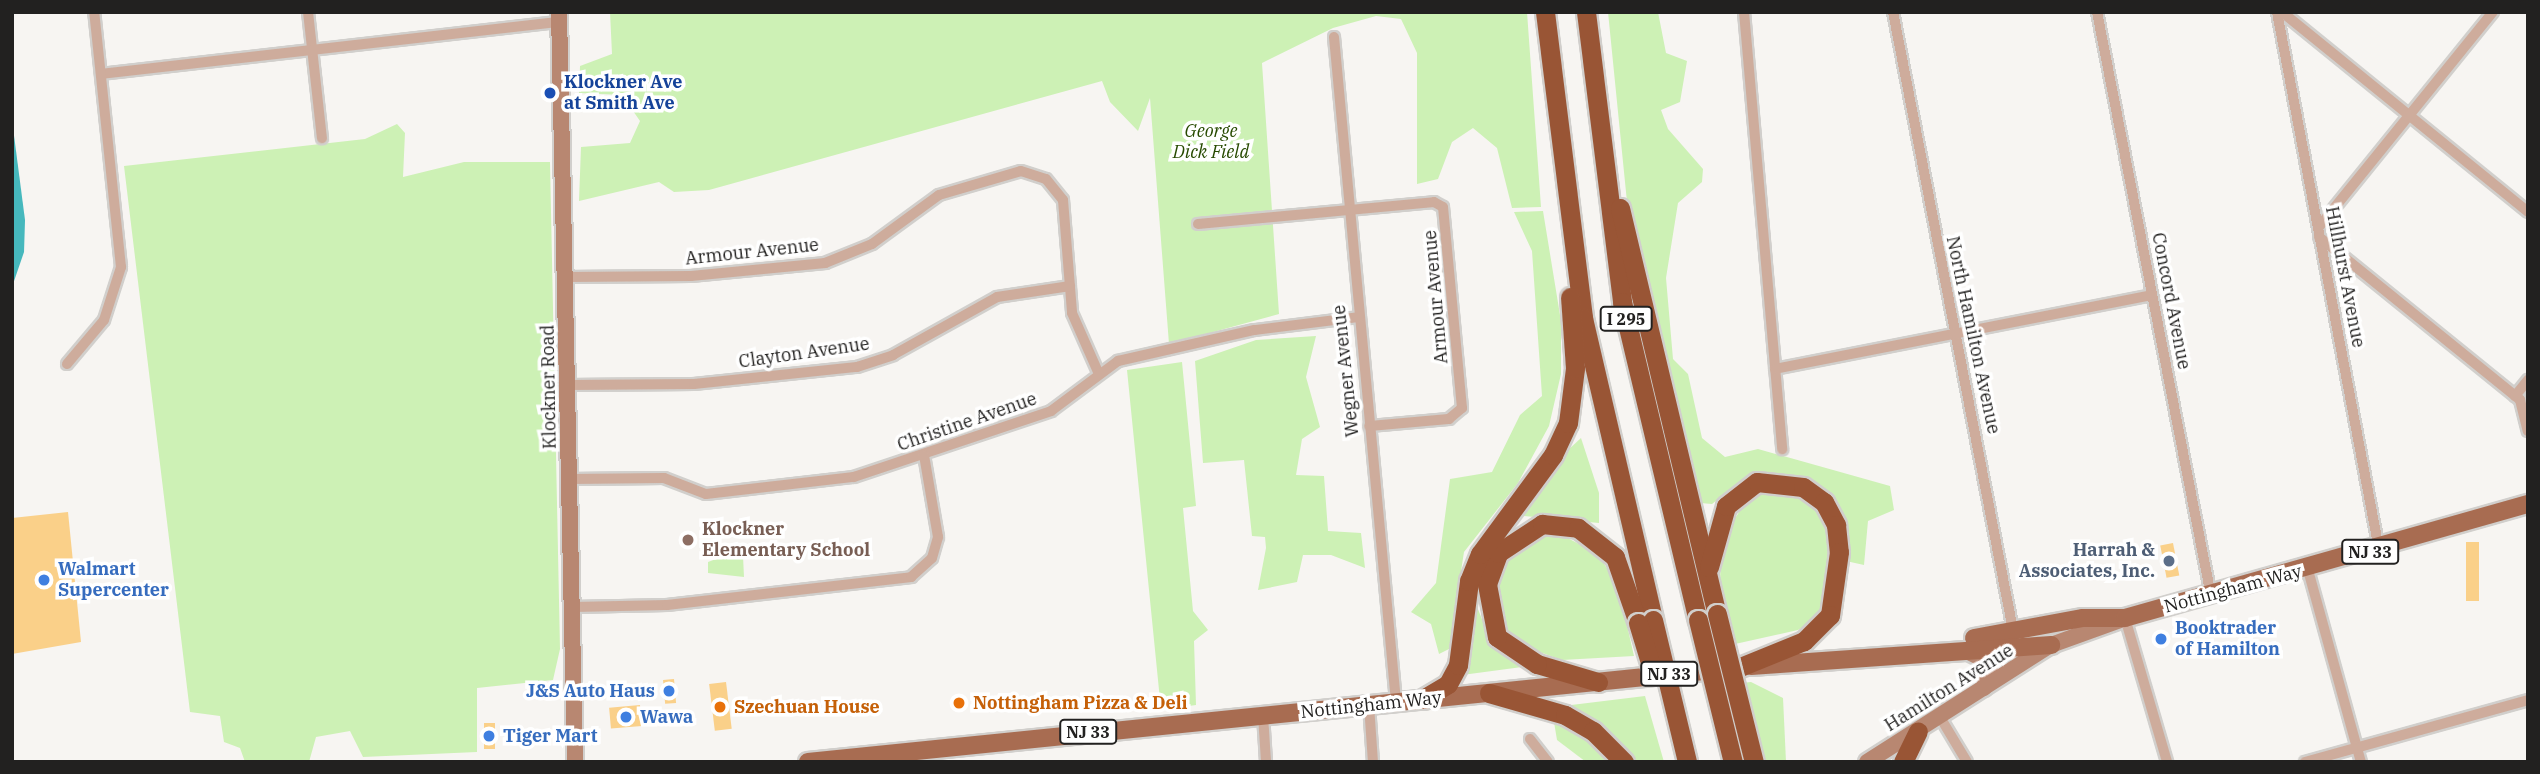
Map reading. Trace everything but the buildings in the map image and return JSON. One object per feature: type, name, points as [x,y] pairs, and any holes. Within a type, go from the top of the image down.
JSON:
[{"type":"highway","name":"I 295","points":[[1545,12],[1574,261],[1646,621],[1688,762]]},
{"type":"highway","name":"I 295","points":[[1586,17],[1622,302],[1733,762]]},
{"type":"highway","points":[[1586,17],[1630,262],[1754,762]]},
{"type":"highway","points":[[1423,699],[1448,684],[1458,665],[1469,581],[1480,554],[1553,454],[1568,423],[1574,261]]},
{"type":"highway","points":[[1708,578],[1718,520],[1747,486],[1791,482],[1814,493],[1831,513],[1839,552],[1830,615],[1804,641],[1740,667]]},
{"type":"highway","points":[[1598,682],[1537,664],[1497,637],[1487,584],[1498,553],[1507,542],[1542,524],[1578,528],[1615,557],[1646,621],[1678,762]]},
{"type":"highway","points":[[1489,693],[1581,723],[1624,762]]},
{"type":"highway","points":[[1903,762],[1917,731]]},
{"type":"main road","name":"Klockner Road","points":[[559,17],[575,762]]},
{"type":"main road","name":"Nottingham Way","points":[[808,762],[1933,649],[2014,638],[2125,618],[2211,596],[2528,504]]},
{"type":"main road","name":"Hamilton Avenue","points":[[1867,762],[2051,645],[2125,618]]},
{"type":"main road","name":"Nottingham Way","points":[[2014,638],[2051,645]]},
{"type":"main road","points":[[1933,649],[1988,657],[1992,669],[1983,689]]},
{"type":"street","points":[[67,364],[104,320],[121,267],[94,12]]},
{"type":"street","points":[[308,12],[322,138]]},
{"type":"street","points":[[1744,12],[1782,449]]},
{"type":"street","name":"North Hamilton Avenue","points":[[1893,12],[2020,665]]},
{"type":"street","name":"Concord Avenue","points":[[2097,12],[2211,596]]},
{"type":"street","points":[[2279,12],[2528,212]]},
{"type":"street","name":"Hillhurst Avenue","points":[[2279,12],[2379,549]]},
{"type":"street","points":[[2493,12],[2319,232],[2515,396],[2528,431]]},
{"type":"street","points":[[101,74],[559,17]]},
{"type":"street","name":"Wegner Avenue","points":[[1334,37],[1396,702]]},
{"type":"street","name":"Armour Avenue","points":[[566,277],[683,276],[825,263],[872,244],[939,195],[1021,171],[1046,179],[1060,192],[1077,330],[1098,372]]},
{"type":"street","name":"Armour Avenue","points":[[1198,224],[1434,202],[1443,207],[1462,408],[1449,419],[1369,426]]},
{"type":"street","name":"Clayton Avenue","points":[[568,385],[694,384],[857,367],[893,355],[997,298],[1070,286]]},
{"type":"street","points":[[1775,369],[2152,295]]},
{"type":"street","name":"Christine Avenue","points":[[570,479],[664,478],[706,494],[854,477],[1051,411],[1098,372],[1118,361],[1176,353],[1255,330],[1359,317]]},
{"type":"street","points":[[2515,396],[2528,380]]},
{"type":"street","points":[[573,607],[667,605],[911,577],[932,558],[938,537],[924,455]]},
{"type":"street","points":[[2308,570],[2361,762]]},
{"type":"street","points":[[2125,618],[2167,762]]},
{"type":"street","points":[[2305,762],[2528,700]]},
{"type":"street","points":[[1369,705],[1373,762]]},
{"type":"street","points":[[1264,715],[1266,762]]},
{"type":"street","points":[[1940,717],[1967,762]]},
{"type":"street","points":[[1530,739],[1548,762]]},
{"type":"green space","name":"George Dick Field","points":[[610,12],[1527,12],[1541,207],[1512,208],[1497,148],[1473,128],[1452,142],[1438,179],[1417,184],[1417,53],[1401,19],[1376,16],[1333,28],[1262,63],[1279,314],[1169,344],[1150,98],[1138,131],[1110,102],[1102,81],[709,190],[674,192],[659,182],[579,201],[581,147],[630,143],[640,121],[622,95],[579,93],[580,66],[612,54]]},
{"type":"green space","points":[[1608,12],[1658,12],[1666,53],[1687,61],[1680,102],[1661,110],[1668,129],[1703,169],[1702,182],[1678,203],[1666,278],[1673,359],[1688,374],[1702,438],[1725,457],[1758,449],[1890,486],[1894,510],[1868,521],[1864,565],[1846,561],[1846,534],[1799,479],[1770,473],[1745,478],[1712,504],[1700,503],[1627,202]]},
{"type":"green space","points":[[397,124],[405,133],[403,177],[464,162],[550,162],[560,649],[553,680],[477,688],[477,752],[363,757],[350,731],[316,737],[309,762],[245,762],[240,748],[224,742],[220,716],[190,712],[124,166],[365,139]]},
{"type":"green space","points":[[1543,211],[1561,321],[1561,374],[1549,426],[1518,483],[1464,552],[1449,649],[1439,654],[1431,624],[1411,612],[1436,583],[1450,479],[1492,472],[1520,415],[1542,396],[1532,251],[1514,212]]},
{"type":"green space","points":[[1316,336],[1306,377],[1320,427],[1302,439],[1296,475],[1324,476],[1328,531],[1361,533],[1365,568],[1331,555],[1303,555],[1297,582],[1258,590],[1266,548],[1265,537],[1252,536],[1244,460],[1203,463],[1195,361],[1256,340]]},
{"type":"green space","points":[[1182,362],[1196,506],[1183,508],[1193,611],[1208,630],[1194,641],[1196,705],[1161,710],[1127,370]]},
{"type":"green space","points":[[1581,438],[1599,493],[1599,523],[1523,516],[1554,463]]},
{"type":"green space","points":[[1788,489],[1816,501],[1830,542],[1821,616],[1798,630],[1735,644],[1720,585],[1721,539],[1752,493]]},
{"type":"green space","points":[[1558,533],[1598,554],[1618,586],[1634,656],[1562,660],[1506,640],[1494,605],[1495,573],[1520,539]]},
{"type":"green space","points":[[724,556],[743,556],[744,577],[708,573],[708,562]]},
{"type":"green space","points":[[1472,594],[1493,647],[1522,667],[1462,675]]},
{"type":"green space","points":[[1751,682],[1783,698],[1786,762],[1761,762],[1741,683]]},
{"type":"green space","points":[[1645,696],[1664,762],[1629,762],[1563,706]]},
{"type":"green space","points":[[1553,716],[1594,740],[1611,762],[1586,762],[1557,740]]},
{"type":"water","points":[[12,120],[25,220],[24,252],[12,287]]},
{"type":"place","name":"Klockner Ave at Smith Ave","points":[[550,93]]},
{"type":"place","name":"Klockner Elementary School","points":[[688,540]]},
{"type":"place","name":"Harrah & Associates, Inc.","points":[[2169,561]]},
{"type":"place","name":"Walmart Supercenter","points":[[44,580]]},
{"type":"place","name":"Booktrader of Hamilton","points":[[2161,639]]},
{"type":"place","name":"J&S Auto Haus","points":[[669,691]]},
{"type":"place","name":"Nottingham Pizza & Deli","points":[[959,703]]},
{"type":"place","name":"Szechuan House","points":[[720,707]]},
{"type":"place","name":"Wawa","points":[[626,717]]},
{"type":"place","name":"Tiger Mart","points":[[489,736]]}]
